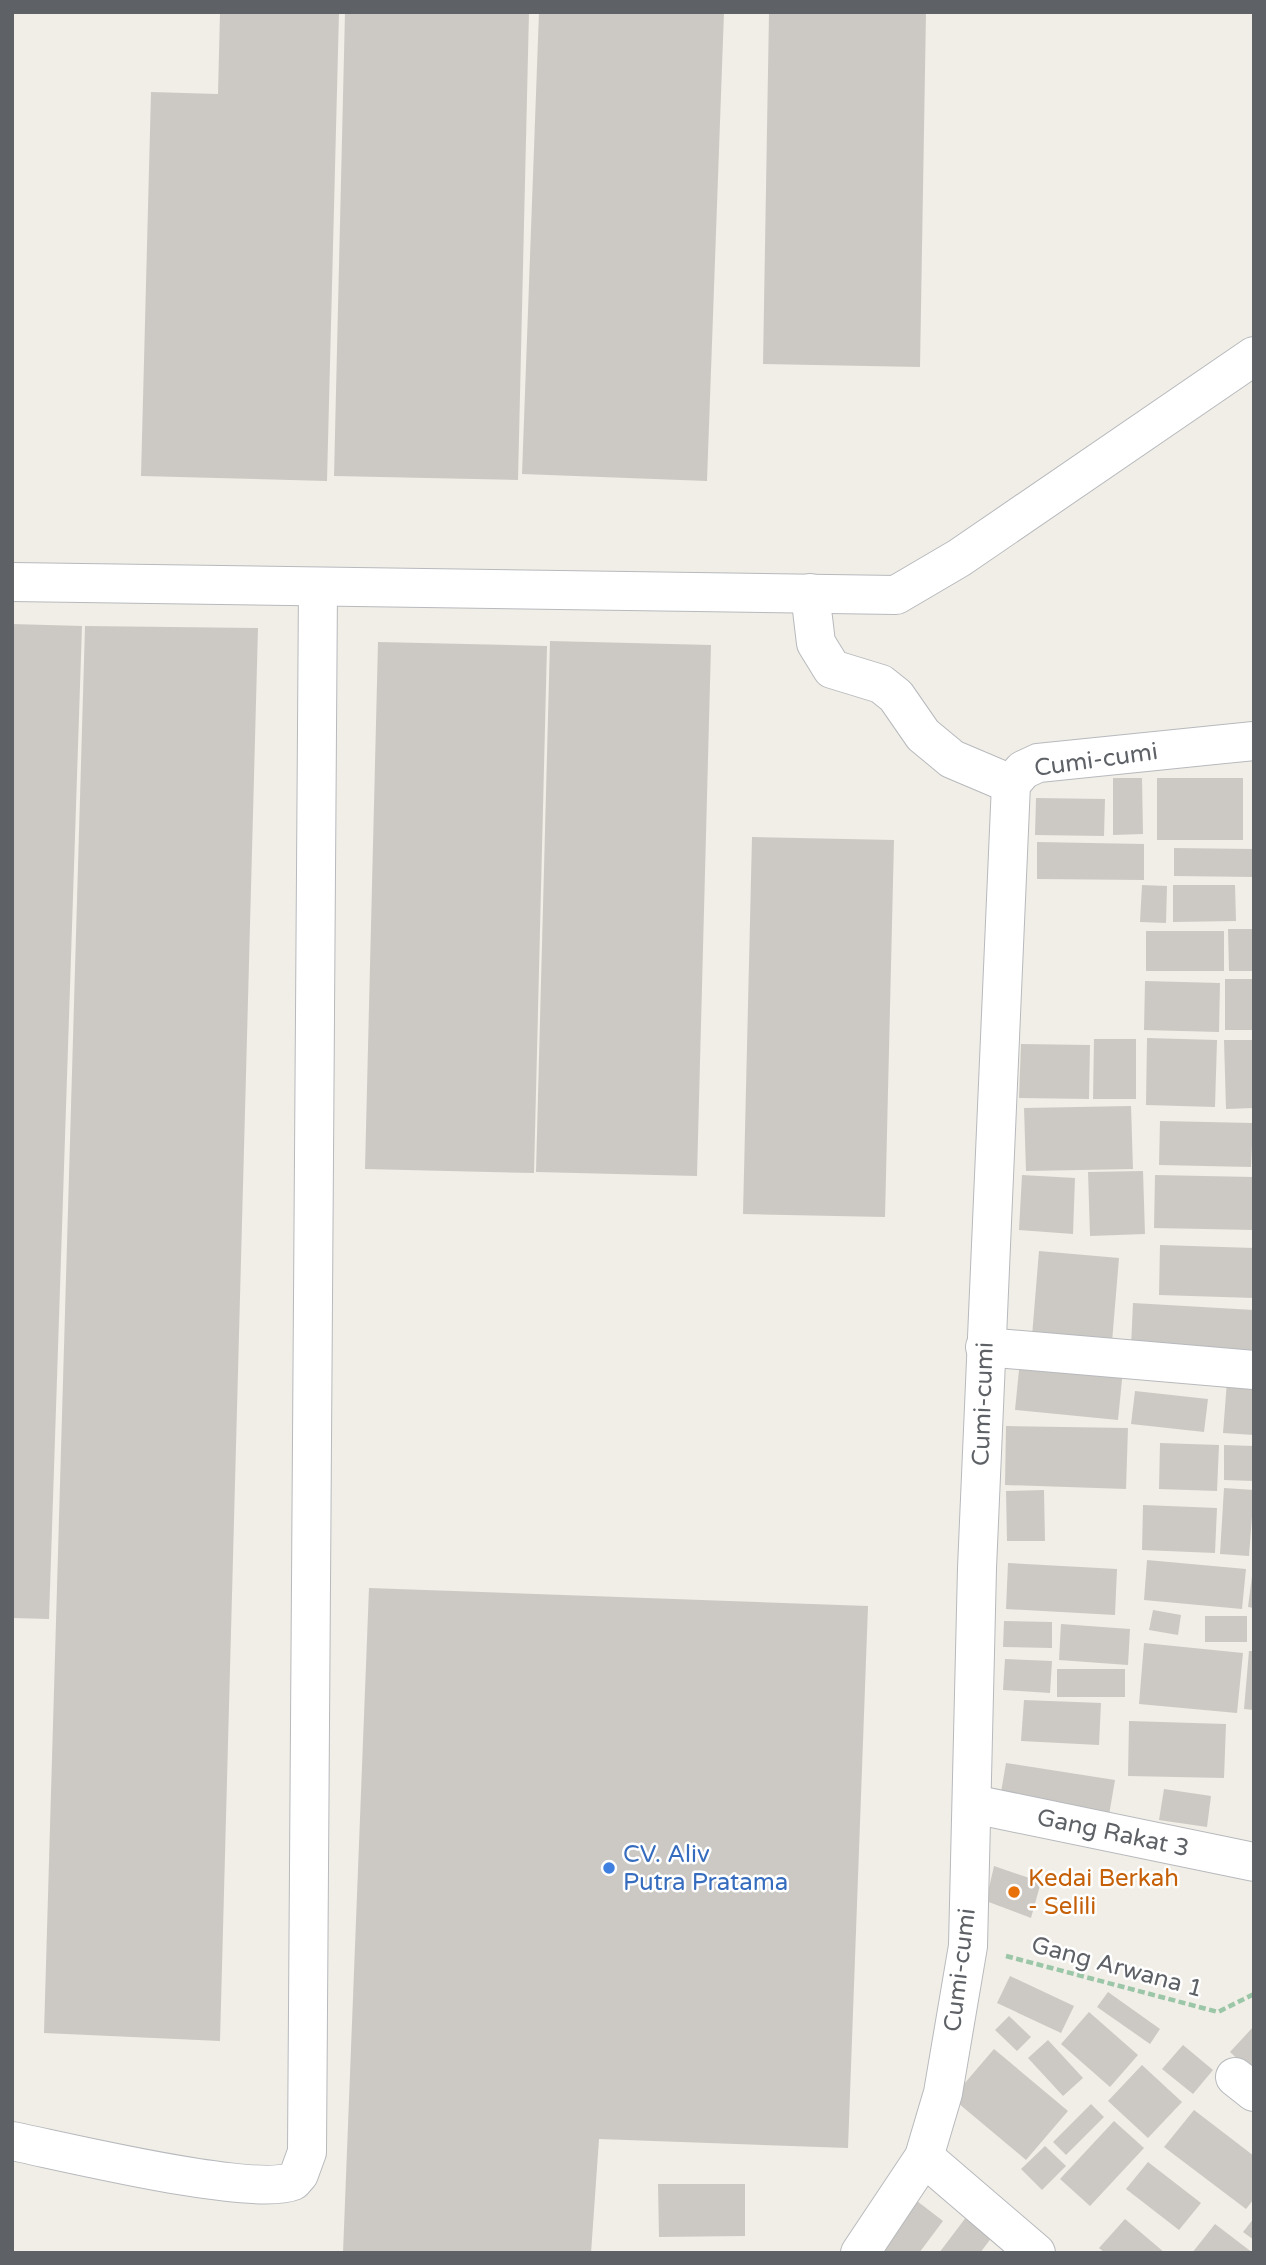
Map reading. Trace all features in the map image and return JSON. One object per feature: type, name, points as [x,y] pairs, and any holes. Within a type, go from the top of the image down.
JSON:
[{"type":"street","points":[[12,582],[896,595],[927,580],[1254,356]]},
{"type":"street","points":[[12,2141],[147,2169],[258,2184],[293,2181],[299,2174],[307,2152],[318,587]]},
{"type":"street","points":[[810,593],[816,643],[832,669],[881,684],[896,696],[923,735],[952,759],[1011,784]]},
{"type":"street","name":"Cumi-cumi","points":[[859,2253],[924,2157],[943,2093],[968,1946],[976,1568],[1011,784],[1023,770],[1038,763],[1254,741]]},
{"type":"street","points":[[985,1347],[1254,1370]]},
{"type":"street","name":"Gang Rakat 3","points":[[973,1804],[1254,1862]]},
{"type":"street","points":[[924,2157],[1036,2253]]},
{"type":"path","name":"Gang Arwana 1","points":[[968,1946],[1218,2012],[1254,1994]]},
{"type":"building","points":[[220,12],[339,12],[327,481],[141,476],[151,92],[218,94]]},
{"type":"building","points":[[345,12],[529,12],[518,480],[334,476]]},
{"type":"building","points":[[539,12],[724,12],[707,481],[522,474]]},
{"type":"building","points":[[769,12],[926,12],[920,367],[763,364]]},
{"type":"building","points":[[12,624],[82,626],[49,1619],[12,1618]]},
{"type":"building","points":[[85,626],[258,628],[220,2041],[44,2033]]},
{"type":"building","points":[[550,641],[711,645],[697,1176],[536,1172]]},
{"type":"building","points":[[378,642],[547,646],[534,1173],[365,1169]]},
{"type":"building","points":[[1113,778],[1142,778],[1143,834],[1113,835]]},
{"type":"building","points":[[1157,778],[1243,778],[1243,840],[1157,840]]},
{"type":"building","points":[[1036,798],[1105,799],[1104,836],[1035,835]]},
{"type":"building","points":[[752,837],[894,840],[885,1217],[743,1214]]},
{"type":"building","points":[[1037,842],[1144,844],[1144,880],[1037,879]]},
{"type":"building","points":[[1174,848],[1254,849],[1254,877],[1174,876]]},
{"type":"building","points":[[1142,885],[1167,886],[1166,923],[1140,922]]},
{"type":"building","points":[[1173,885],[1235,885],[1236,921],[1173,922]]},
{"type":"building","points":[[1228,929],[1254,929],[1254,971],[1229,971]]},
{"type":"building","points":[[1146,931],[1224,931],[1224,971],[1146,971]]},
{"type":"building","points":[[1225,979],[1254,979],[1254,1030],[1225,1030]]},
{"type":"building","points":[[1145,981],[1220,983],[1219,1032],[1144,1030]]},
{"type":"building","points":[[1147,1038],[1217,1040],[1215,1107],[1146,1105]]},
{"type":"building","points":[[1094,1039],[1136,1039],[1136,1099],[1093,1099]]},
{"type":"building","points":[[1224,1040],[1254,1040],[1254,1108],[1226,1109]]},
{"type":"building","points":[[1021,1044],[1090,1045],[1089,1099],[1019,1098]]},
{"type":"building","points":[[1131,1106],[1133,1169],[1026,1171],[1024,1108]]},
{"type":"building","points":[[1160,1121],[1253,1123],[1251,1167],[1159,1165]]},
{"type":"building","points":[[1143,1171],[1145,1234],[1090,1236],[1088,1172]]},
{"type":"building","points":[[1022,1175],[1075,1178],[1073,1234],[1019,1230]]},
{"type":"building","points":[[1155,1175],[1254,1177],[1254,1230],[1154,1228]]},
{"type":"building","points":[[1160,1245],[1254,1248],[1254,1298],[1159,1295]]},
{"type":"building","points":[[1039,1251],[1119,1258],[1112,1342],[1032,1336]]},
{"type":"building","points":[[1133,1303],[1254,1310],[1254,1353],[1131,1347]]},
{"type":"building","points":[[1020,1360],[1123,1370],[1118,1420],[1015,1410]]},
{"type":"building","points":[[1227,1381],[1254,1383],[1254,1435],[1223,1433]]},
{"type":"building","points":[[1135,1391],[1208,1399],[1204,1432],[1131,1424]]},
{"type":"building","points":[[1006,1426],[1128,1428],[1126,1489],[1005,1485]]},
{"type":"building","points":[[1160,1443],[1219,1445],[1217,1491],[1159,1489]]},
{"type":"building","points":[[1224,1445],[1254,1446],[1254,1481],[1224,1480]]},
{"type":"building","points":[[1224,1488],[1254,1490],[1249,1556],[1220,1554]]},
{"type":"building","points":[[1044,1490],[1045,1541],[1007,1541],[1006,1491]]},
{"type":"building","points":[[1143,1505],[1217,1508],[1215,1553],[1142,1550]]},
{"type":"building","points":[[1147,1560],[1246,1569],[1242,1609],[1144,1600]]},
{"type":"building","points":[[1008,1563],[1117,1569],[1115,1615],[1006,1609]]},
{"type":"building","points":[[1252,1576],[1254,1577],[1254,1608],[1248,1607]]},
{"type":"building","name":"CV. Aliv Putra Pratama","points":[[369,1588],[868,1606],[848,2148],[599,2139],[591,2253],[343,2253]]},
{"type":"building","points":[[1153,1610],[1181,1615],[1178,1635],[1149,1630]]},
{"type":"building","points":[[1205,1616],[1247,1616],[1247,1642],[1205,1642]]},
{"type":"building","points":[[1004,1621],[1052,1622],[1052,1648],[1003,1647]]},
{"type":"building","points":[[1061,1624],[1130,1629],[1128,1665],[1059,1660]]},
{"type":"building","points":[[1144,1643],[1243,1653],[1237,1713],[1139,1704]]},
{"type":"building","points":[[1249,1651],[1254,1651],[1254,1710],[1244,1709]]},
{"type":"building","points":[[1005,1659],[1052,1661],[1050,1693],[1003,1690]]},
{"type":"building","points":[[1057,1669],[1125,1669],[1125,1697],[1057,1697]]},
{"type":"building","points":[[1024,1700],[1101,1703],[1099,1745],[1021,1741]]},
{"type":"building","points":[[1129,1721],[1226,1724],[1224,1778],[1128,1776]]},
{"type":"building","points":[[1006,1763],[1115,1780],[1108,1821],[999,1804]]},
{"type":"building","points":[[1164,1789],[1211,1796],[1207,1827],[1159,1820]]},
{"type":"building","name":"Kedai Berkah - Selili","points":[[994,1866],[1041,1882],[1031,1918],[986,1901]]},
{"type":"building","points":[[1010,1976],[1074,2006],[1061,2033],[997,2003]]},
{"type":"building","points":[[1108,1992],[1160,2029],[1150,2044],[1097,2007]]},
{"type":"building","points":[[1089,2012],[1138,2055],[1110,2087],[1061,2044]]},
{"type":"building","points":[[1009,2016],[1031,2037],[1017,2051],[995,2030]]},
{"type":"building","points":[[1254,2026],[1254,2074],[1230,2052]]},
{"type":"building","points":[[1048,2040],[1083,2078],[1063,2096],[1028,2058]]},
{"type":"building","points":[[1183,2045],[1213,2070],[1193,2094],[1162,2069]]},
{"type":"building","points":[[994,2049],[1068,2111],[1026,2160],[952,2098]]},
{"type":"building","points":[[1142,2065],[1182,2102],[1148,2138],[1108,2101]]},
{"type":"building","points":[[1091,2104],[1104,2117],[1066,2155],[1053,2142]]},
{"type":"building","points":[[1194,2110],[1254,2156],[1254,2199],[1246,2209],[1164,2147]]},
{"type":"building","points":[[1114,2121],[1144,2148],[1090,2206],[1060,2179]]},
{"type":"building","points":[[1045,2146],[1066,2166],[1042,2190],[1021,2169]]},
{"type":"building","points":[[1148,2162],[1201,2203],[1179,2230],[1126,2189]]},
{"type":"building","points":[[658,2184],[745,2184],[745,2236],[659,2237]]},
{"type":"building","points":[[917,2201],[943,2221],[919,2253],[876,2253]]},
{"type":"building","points":[[967,2216],[992,2237],[980,2253],[939,2253]]},
{"type":"building","points":[[1254,2218],[1254,2240],[1243,2232]]},
{"type":"building","points":[[1125,2219],[1165,2253],[1105,2253],[1099,2248]]},
{"type":"building","points":[[1215,2224],[1253,2253],[1192,2253]]},
{"type":"place","name":"CV. Aliv Putra Pratama","points":[[609,1868]]},
{"type":"place","name":"Kedai Berkah - Selili","points":[[1014,1892]]}]
